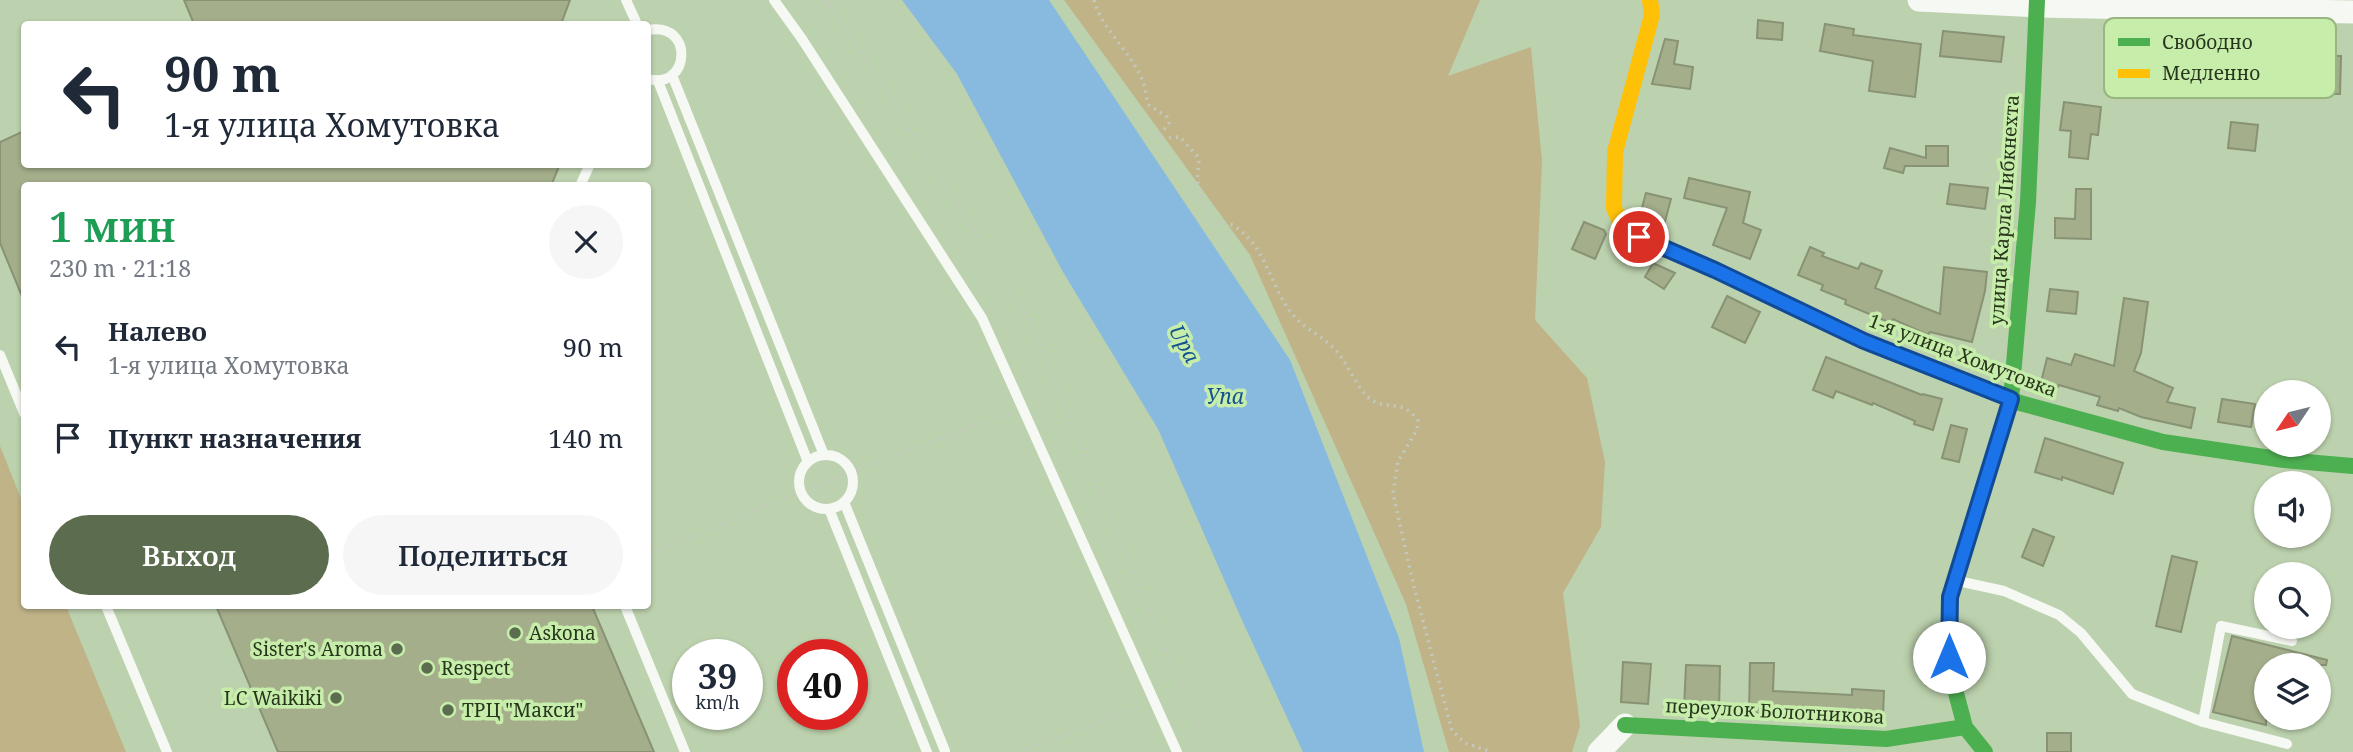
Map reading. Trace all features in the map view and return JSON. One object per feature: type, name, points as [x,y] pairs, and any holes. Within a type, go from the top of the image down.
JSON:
[{"type":"street","name":"1-я улица Хомутовка","points":[[1650,0],[1652,15],[1615,152],[1614,208],[1621,224],[1639,237],[1864,341],[2011,399],[2163,442],[2284,460],[2353,466]]},
{"type":"street","points":[[1919,0],[2353,12]]},
{"type":"street","name":"улица Карла Либкнехта","points":[[1965,727],[1949,657],[1950,597],[2011,399],[2028,202],[2037,3]]},
{"type":"street","points":[[1599,752],[1625,725]]},
{"type":"street","name":"переулок Болотникова","points":[[1625,725],[1886,739],[1965,727]]},
{"type":"street","points":[[1965,727],[1985,752]]},
{"type":"lane","points":[[626,0],[636,21]]},
{"type":"lane","points":[[774,0],[982,318],[1177,752]]},
{"type":"lane","points":[[651,30],[664,30],[677,38],[682,54],[681,61],[672,75],[653,80],[808,462]]},
{"type":"lane","points":[[672,75],[824,456]]},
{"type":"lane","points":[[0,355],[21,406]]},
{"type":"lane","points":[[824,456],[840,459],[851,472],[852,487],[844,502],[829,509],[813,506],[801,492],[800,477],[808,462],[824,456]]},
{"type":"lane","points":[[844,502],[946,752]]},
{"type":"lane","points":[[829,509],[927,752]]},
{"type":"lane","points":[[1955,580],[2004,591],[2059,615],[2081,633],[2132,694],[2203,722],[2287,744]]},
{"type":"lane","points":[[107,609],[167,752]]},
{"type":"lane","points":[[626,609],[685,752]]},
{"type":"lane","points":[[2203,722],[2221,625],[2292,641]]},
{"type":"path","points":[[825,0],[848,31],[1028,317],[1208,752]]},
{"type":"path","points":[[1094,0],[1099,17],[1117,38],[1142,77],[1149,105],[1167,117],[1169,123],[1160,138],[1180,137],[1197,156],[1197,180],[1209,221],[1214,224],[1233,225],[1252,242],[1289,310],[1305,329],[1338,353],[1366,396],[1381,406],[1401,406],[1418,421],[1417,430],[1398,461],[1392,493],[1452,731],[1465,743],[1492,752]]},
{"type":"path","points":[[651,553],[851,472],[1023,408]]},
{"type":"path","points":[[1017,752],[1154,702]]},
{"type":"shaded area","points":[[1064,0],[1480,0],[1448,76],[1531,47],[1542,161],[1535,320],[1587,378],[1605,462],[1601,527],[1563,593],[1580,726],[1572,752],[1449,752],[1406,604],[1250,255]]},
{"type":"shaded area","points":[[0,446],[21,498],[21,609],[67,609],[126,752],[0,752]]},
{"type":"water","name":"Упа","points":[[902,0],[1049,0],[1290,360],[1399,638],[1424,752],[1303,752],[1158,429],[1063,272],[957,74]]},
{"type":"building","points":[[184,0],[570,0],[562,21],[193,21]]},
{"type":"building","points":[[1758,20],[1783,23],[1782,40],[1757,38]]},
{"type":"building","points":[[1825,24],[1854,29],[1853,35],[1921,44],[1915,97],[1869,91],[1873,61],[1820,51]]},
{"type":"building","points":[[1943,31],[2004,37],[2001,62],[1940,56]]},
{"type":"building","points":[[1665,39],[1678,41],[1674,64],[1693,67],[1690,89],[1652,84]]},
{"type":"building","points":[[2336,56],[2341,56],[2340,94],[2336,94]]},
{"type":"building","points":[[2064,102],[2101,107],[2098,135],[2091,134],[2088,159],[2069,157],[2071,131],[2060,130]]},
{"type":"building","points":[[2231,122],[2258,125],[2255,151],[2228,148]]},
{"type":"building","points":[[21,132],[21,168],[558,168],[553,182],[21,182],[21,294],[0,243],[0,142]]},
{"type":"building","points":[[1926,146],[1948,146],[1948,166],[1905,166],[1903,173],[1884,168],[1890,148],[1926,158]]},
{"type":"building","points":[[1689,178],[1750,192],[1743,223],[1761,230],[1750,259],[1713,245],[1727,208],[1684,198]]},
{"type":"building","points":[[1950,184],[1988,188],[1985,209],[1947,204]]},
{"type":"building","points":[[2076,189],[2091,189],[2091,239],[2055,238],[2055,218],[2075,219]]},
{"type":"building","points":[[1646,193],[1671,199],[1664,225],[1648,221],[1640,215]]},
{"type":"building","points":[[1584,222],[1604,230],[1606,234],[1595,259],[1572,249]]},
{"type":"building","points":[[1810,247],[1824,253],[1822,256],[1858,269],[1861,263],[1882,271],[1875,288],[1940,314],[1944,267],[1987,272],[1972,342],[1930,332],[1928,335],[1893,319],[1891,323],[1845,304],[1846,300],[1821,290],[1823,285],[1798,275]]},
{"type":"building","points":[[1653,263],[1675,273],[1664,289],[1645,277]]},
{"type":"building","points":[[2050,289],[2078,292],[2076,314],[2047,311]]},
{"type":"building","points":[[1727,296],[1760,312],[1745,343],[1712,327]]},
{"type":"building","points":[[2124,298],[2148,302],[2141,353],[2134,371],[2173,388],[2167,402],[2195,408],[2191,428],[2141,417],[2119,408],[2118,411],[2097,405],[2100,397],[2041,382],[2047,358],[2071,365],[2075,354],[2114,366]]},
{"type":"building","points":[[1826,357],[1922,395],[1942,399],[1933,430],[1914,424],[1915,421],[1873,403],[1872,405],[1836,391],[1833,398],[1813,390]]},
{"type":"building","points":[[2222,399],[2254,404],[2251,427],[2218,422]]},
{"type":"building","points":[[1951,425],[1967,429],[1959,462],[1942,458]]},
{"type":"building","points":[[2045,438],[2123,463],[2113,494],[2062,477],[2062,480],[2035,472]]},
{"type":"building","points":[[2033,529],[2054,537],[2043,566],[2022,557]]},
{"type":"building","points":[[2172,556],[2197,562],[2181,632],[2156,626]]},
{"type":"building","name":"ТРЦ \"Макси\"","points":[[217,609],[593,609],[654,752],[278,752]]},
{"type":"building","points":[[2232,636],[2299,653],[2254,653],[2254,722],[2213,712]]},
{"type":"building","points":[[1623,662],[1651,664],[1648,704],[1621,702]]},
{"type":"building","points":[[1750,663],[1774,663],[1773,691],[1852,695],[1852,689],[1884,691],[1883,716],[1749,713]]},
{"type":"building","points":[[1686,665],[1720,666],[1719,710],[1684,709]]},
{"type":"building","points":[[2047,733],[2071,733],[2071,752],[2047,752]]},
{"type":"traffic: fast","points":[[1985,752],[1965,727],[1956,693],[1949,657],[1950,597],[2011,399],[2028,202],[2037,0]]},
{"type":"traffic: fast","points":[[1868,343],[2020,403],[2163,442],[2284,460],[2353,466]]},
{"type":"traffic: fast","points":[[1625,725],[1886,739],[1965,727]]},
{"type":"traffic: slow","points":[[1650,0],[1652,15],[1615,152],[1614,208],[1621,224],[1639,237],[1868,343]]},
{"type":"place","name":"Askona","points":[[515,633]]},
{"type":"place","name":"Sister's Aroma","points":[[397,649]]},
{"type":"place","name":"Respect","points":[[427,668]]},
{"type":"place","name":"LC Waikiki","points":[[336,698]]},
{"type":"place","name":"ТРЦ \"Макси\"","points":[[448,710]]},
{"type":"route","points":[[1639,237],[1864,341],[2011,399],[1950,597],[1949,657]]},
{"type":"water label","name":"Upa","points":[[1184,344]]}]
